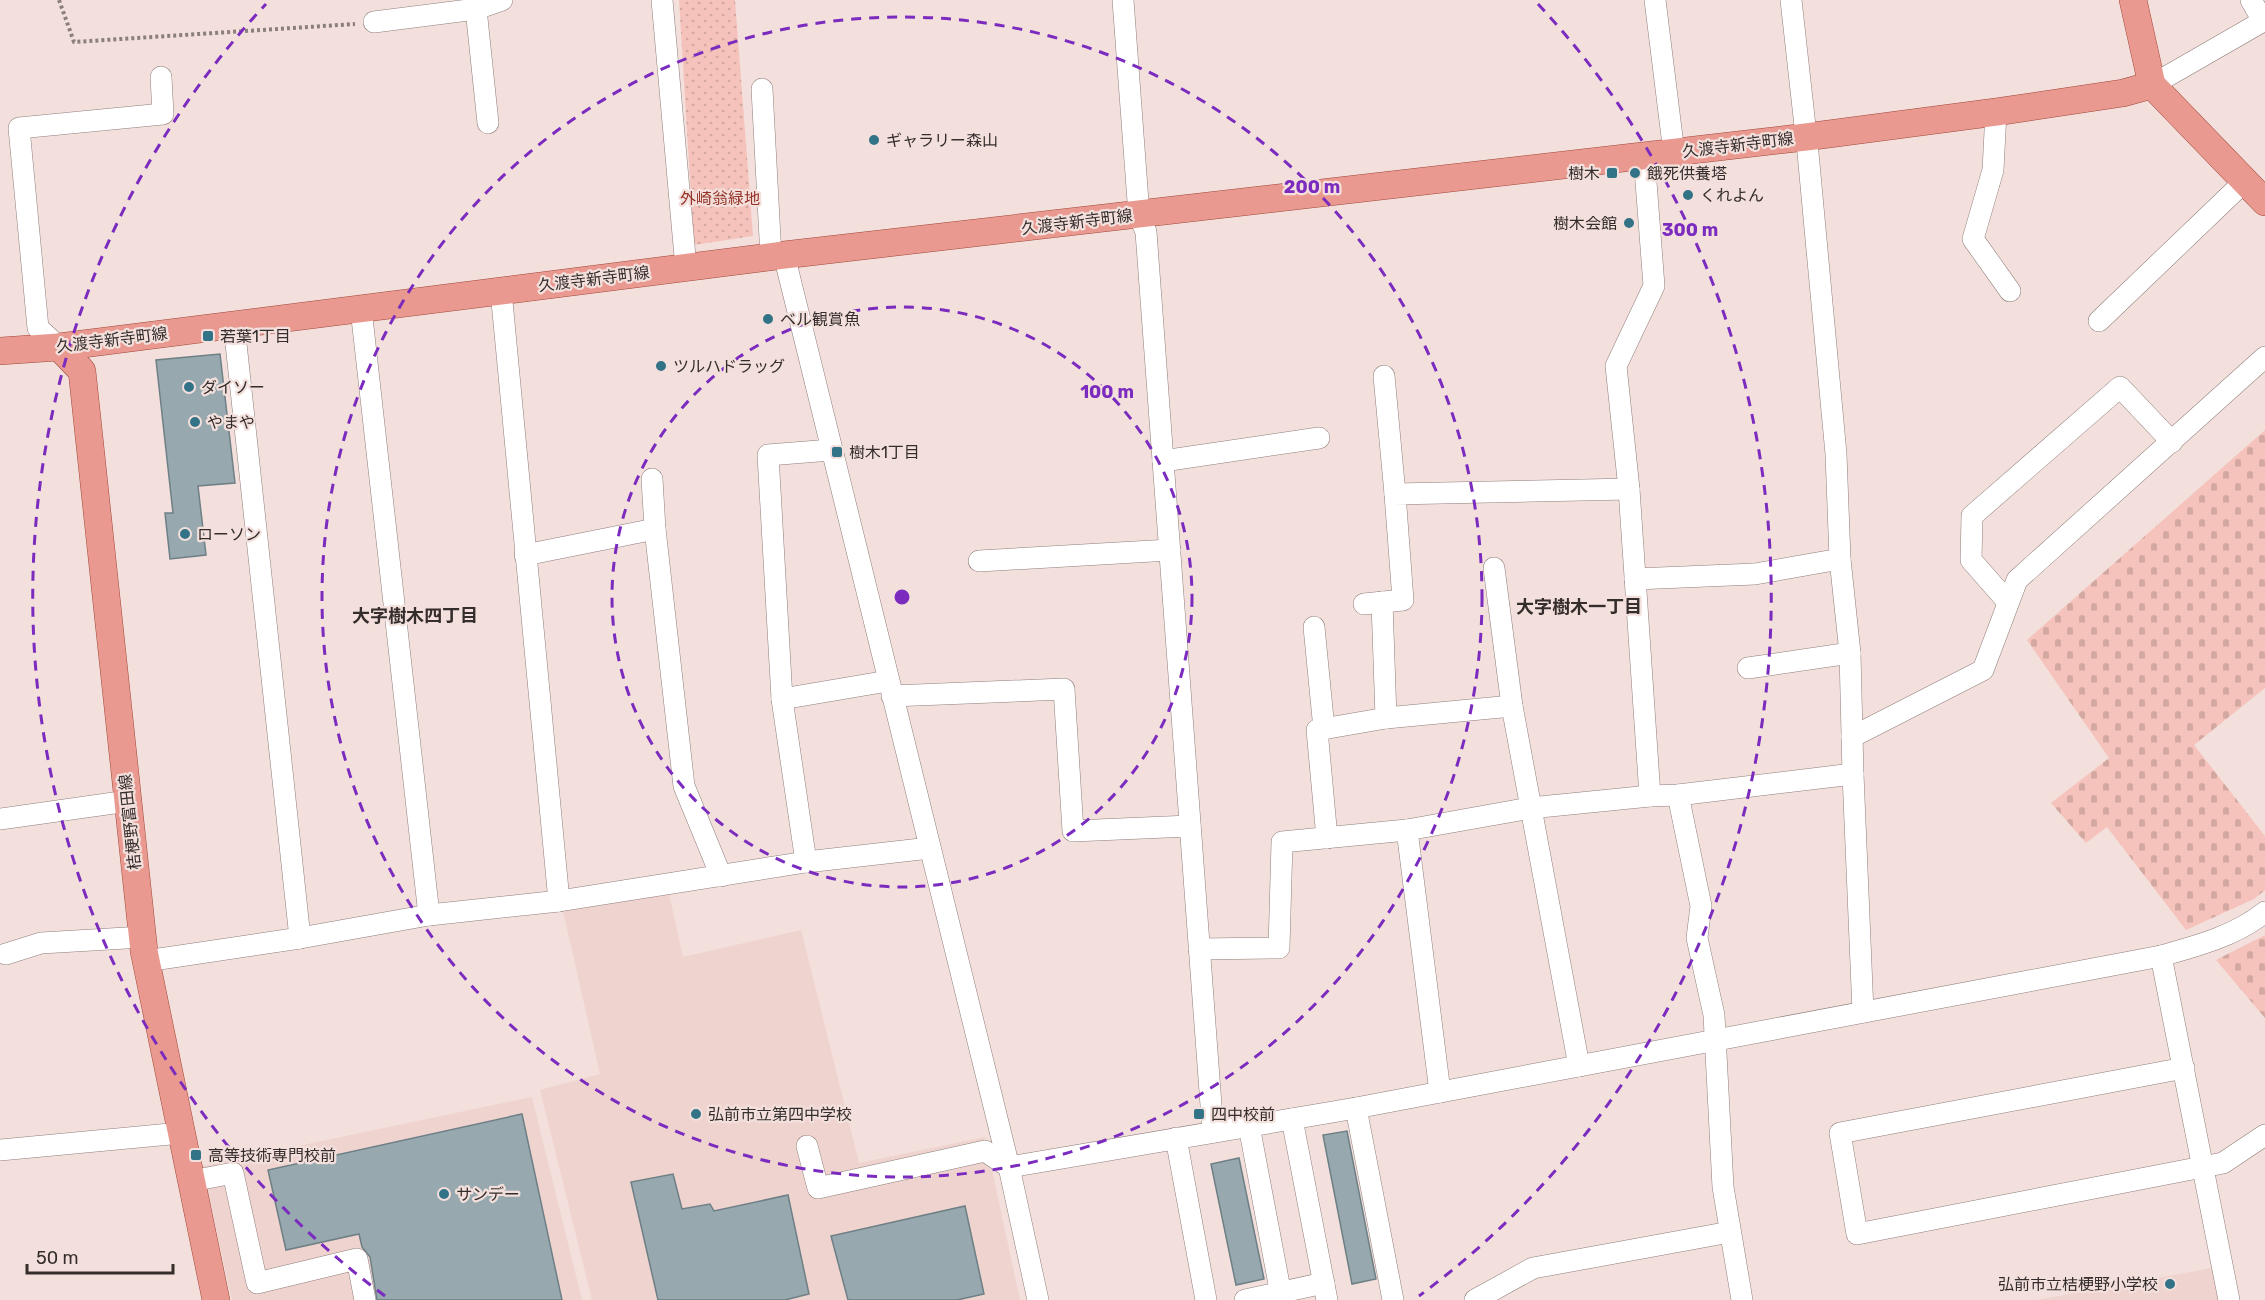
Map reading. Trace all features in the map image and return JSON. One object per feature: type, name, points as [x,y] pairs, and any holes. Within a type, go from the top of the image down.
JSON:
[{"type":"main road","points":[[2133,0],[2152,85],[2265,202]]},
{"type":"main road","name":"久渡寺新寺町線","points":[[0,351],[59,347],[777,256],[1674,153],[1996,112],[2123,93],[2152,85]]},
{"type":"main road","name":"桔梗野富田線","points":[[59,347],[82,371],[145,949],[216,1300]]},
{"type":"street","points":[[374,22],[476,9],[502,0]]},
{"type":"street","points":[[662,0],[686,268]]},
{"type":"street","points":[[1123,0],[1139,215],[1146,232],[1213,1132]]},
{"type":"street","points":[[1656,0],[1674,153]]},
{"type":"street","points":[[1791,0],[1836,454],[1840,559],[1850,653],[1863,1012]]},
{"type":"street","points":[[2152,85],[2264,20],[2251,0]]},
{"type":"street","points":[[476,9],[488,123]]},
{"type":"street","points":[[59,347],[38,328],[20,128],[163,114],[161,77]]},
{"type":"street","points":[[762,89],[777,256],[831,450],[1008,1167],[1038,1300]]},
{"type":"street","points":[[1996,112],[1993,170],[1973,239],[2010,291]]},
{"type":"street","points":[[1644,156],[1654,286],[1616,366],[1629,489],[1650,796]]},
{"type":"street","points":[[2099,321],[2245,181]]},
{"type":"street","points":[[501,291],[559,901]]},
{"type":"street","points":[[361,309],[429,915]]},
{"type":"street","points":[[234,325],[300,938]]},
{"type":"street","points":[[1852,738],[1983,670],[2007,601],[2017,580],[2265,357]]},
{"type":"street","points":[[1384,376],[1403,600],[1373,603],[1386,718]]},
{"type":"street","points":[[2007,601],[1971,560],[1972,516],[2120,387],[2172,442]]},
{"type":"street","points":[[1163,460],[1319,438]]},
{"type":"street","points":[[806,862],[782,699],[768,455],[831,450]]},
{"type":"street","points":[[652,480],[655,529],[684,786],[721,876]]},
{"type":"street","points":[[1395,494],[1629,489]]},
{"type":"street","points":[[525,555],[655,529]]},
{"type":"street","points":[[979,561],[1170,550]]},
{"type":"street","points":[[1635,579],[1755,574],[1840,559]]},
{"type":"street","points":[[1494,568],[1512,706],[1579,1066]]},
{"type":"street","points":[[1314,627],[1324,729]]},
{"type":"street","points":[[1748,668],[1850,653]]},
{"type":"street","points":[[782,699],[890,688],[1064,689],[1073,831],[1190,826]]},
{"type":"street","points":[[1327,838],[1317,730],[1386,718],[1512,706]]},
{"type":"street","points":[[1199,950],[1279,948],[1282,842],[1407,830],[1530,808],[1678,795],[1853,774]]},
{"type":"street","points":[[1678,795],[1701,906],[1697,938],[1714,1016],[1723,1187],[1742,1300]]},
{"type":"street","points":[[0,819],[128,801]]},
{"type":"street","points":[[1407,830],[1440,1092]]},
{"type":"street","points":[[6,954],[41,944],[145,949],[300,938],[429,915],[559,901],[806,862],[930,848]]},
{"type":"street","points":[[807,1146],[818,1188],[985,1151],[1008,1167],[1356,1108],[2161,956],[2208,942],[2236,930],[2265,912]]},
{"type":"street","points":[[2161,956],[2229,1300]]},
{"type":"street","points":[[2184,1068],[1840,1133],[1857,1234],[2223,1163],[2265,1135]]},
{"type":"street","points":[[1356,1108],[1393,1300]]},
{"type":"street","points":[[1245,1300],[1326,1292],[1292,1119]]},
{"type":"street","points":[[1249,1126],[1282,1296]]},
{"type":"street","points":[[0,1150],[181,1133]]},
{"type":"street","points":[[1176,1138],[1206,1300]]},
{"type":"street","points":[[192,1181],[233,1173],[258,1283],[357,1260],[365,1300]]},
{"type":"street","points":[[1475,1300],[1533,1268],[1730,1232]]},
{"type":"path","points":[[59,0],[74,42],[374,22]]},
{"type":"shaded area","name":"弘前市立第四中学校","points":[[669,894],[683,957],[801,930],[859,1163],[985,1137],[1020,1300],[592,1300],[540,1090],[600,1074],[563,911]]},
{"type":"shaded area","points":[[532,1097],[582,1300],[232,1300],[202,1166]]},
{"type":"shaded area","name":"弘前市立桔梗野小学校","points":[[2212,1268],[2218,1300],[2037,1300]]},
{"type":"green space","name":"外崎翁緑地","points":[[679,0],[735,0],[753,236],[694,245]]},
{"type":"green space","points":[[2265,430],[2265,688],[2194,745],[2265,836],[2265,890],[2254,899],[2186,930],[2107,827],[2086,843],[2051,803],[2109,758],[2027,640]]},
{"type":"green space","points":[[2265,935],[2265,1018],[2216,960]]},
{"type":"building","name":"やまや","points":[[220,354],[235,483],[198,486],[206,555],[170,559],[165,513],[173,513],[156,360]]},
{"type":"building","name":"サンデー","points":[[522,1114],[562,1300],[377,1300],[370,1257],[362,1247],[359,1234],[286,1250],[268,1170]]},
{"type":"building","points":[[1347,1131],[1376,1279],[1352,1284],[1323,1135]]},
{"type":"building","points":[[1239,1158],[1264,1279],[1236,1285],[1211,1164]]},
{"type":"building","points":[[673,1174],[682,1209],[710,1204],[714,1211],[788,1195],[809,1294],[785,1300],[658,1300],[631,1182]]},
{"type":"building","points":[[965,1206],[984,1294],[957,1300],[848,1300],[831,1236]]},
{"type":"place","name":"ギャラリー森山","points":[[874,140]]},
{"type":"place","name":"樹木","points":[[1612,173]]},
{"type":"place","name":"餓死供養塔","points":[[1635,173]]},
{"type":"place","name":"くれよん","points":[[1688,195]]},
{"type":"place","name":"樹木会館","points":[[1629,223]]},
{"type":"place","name":"ベル観賞魚","points":[[768,319]]},
{"type":"place","name":"若葉1丁目","points":[[208,336]]},
{"type":"place","name":"ツルハドラッグ","points":[[661,366]]},
{"type":"place","name":"ダイソー","points":[[189,387]]},
{"type":"place","name":"やまや","points":[[195,422]]},
{"type":"place","name":"樹木1丁目","points":[[837,452]]},
{"type":"place","name":"ローソン","points":[[185,534]]},
{"type":"place","name":"弘前市立第四中学校","points":[[696,1114]]},
{"type":"place","name":"四中校前","points":[[1199,1114]]},
{"type":"place","name":"高等技術専門校前","points":[[196,1155]]},
{"type":"place","name":"サンデー","points":[[444,1194]]},
{"type":"place","name":"弘前市立桔梗野小学校","points":[[2170,1284]]},
{"type":"district","name":"大字樹木一丁目","points":[[1579,607]]},
{"type":"district","name":"大字樹木四丁目","points":[[415,616]]}]
